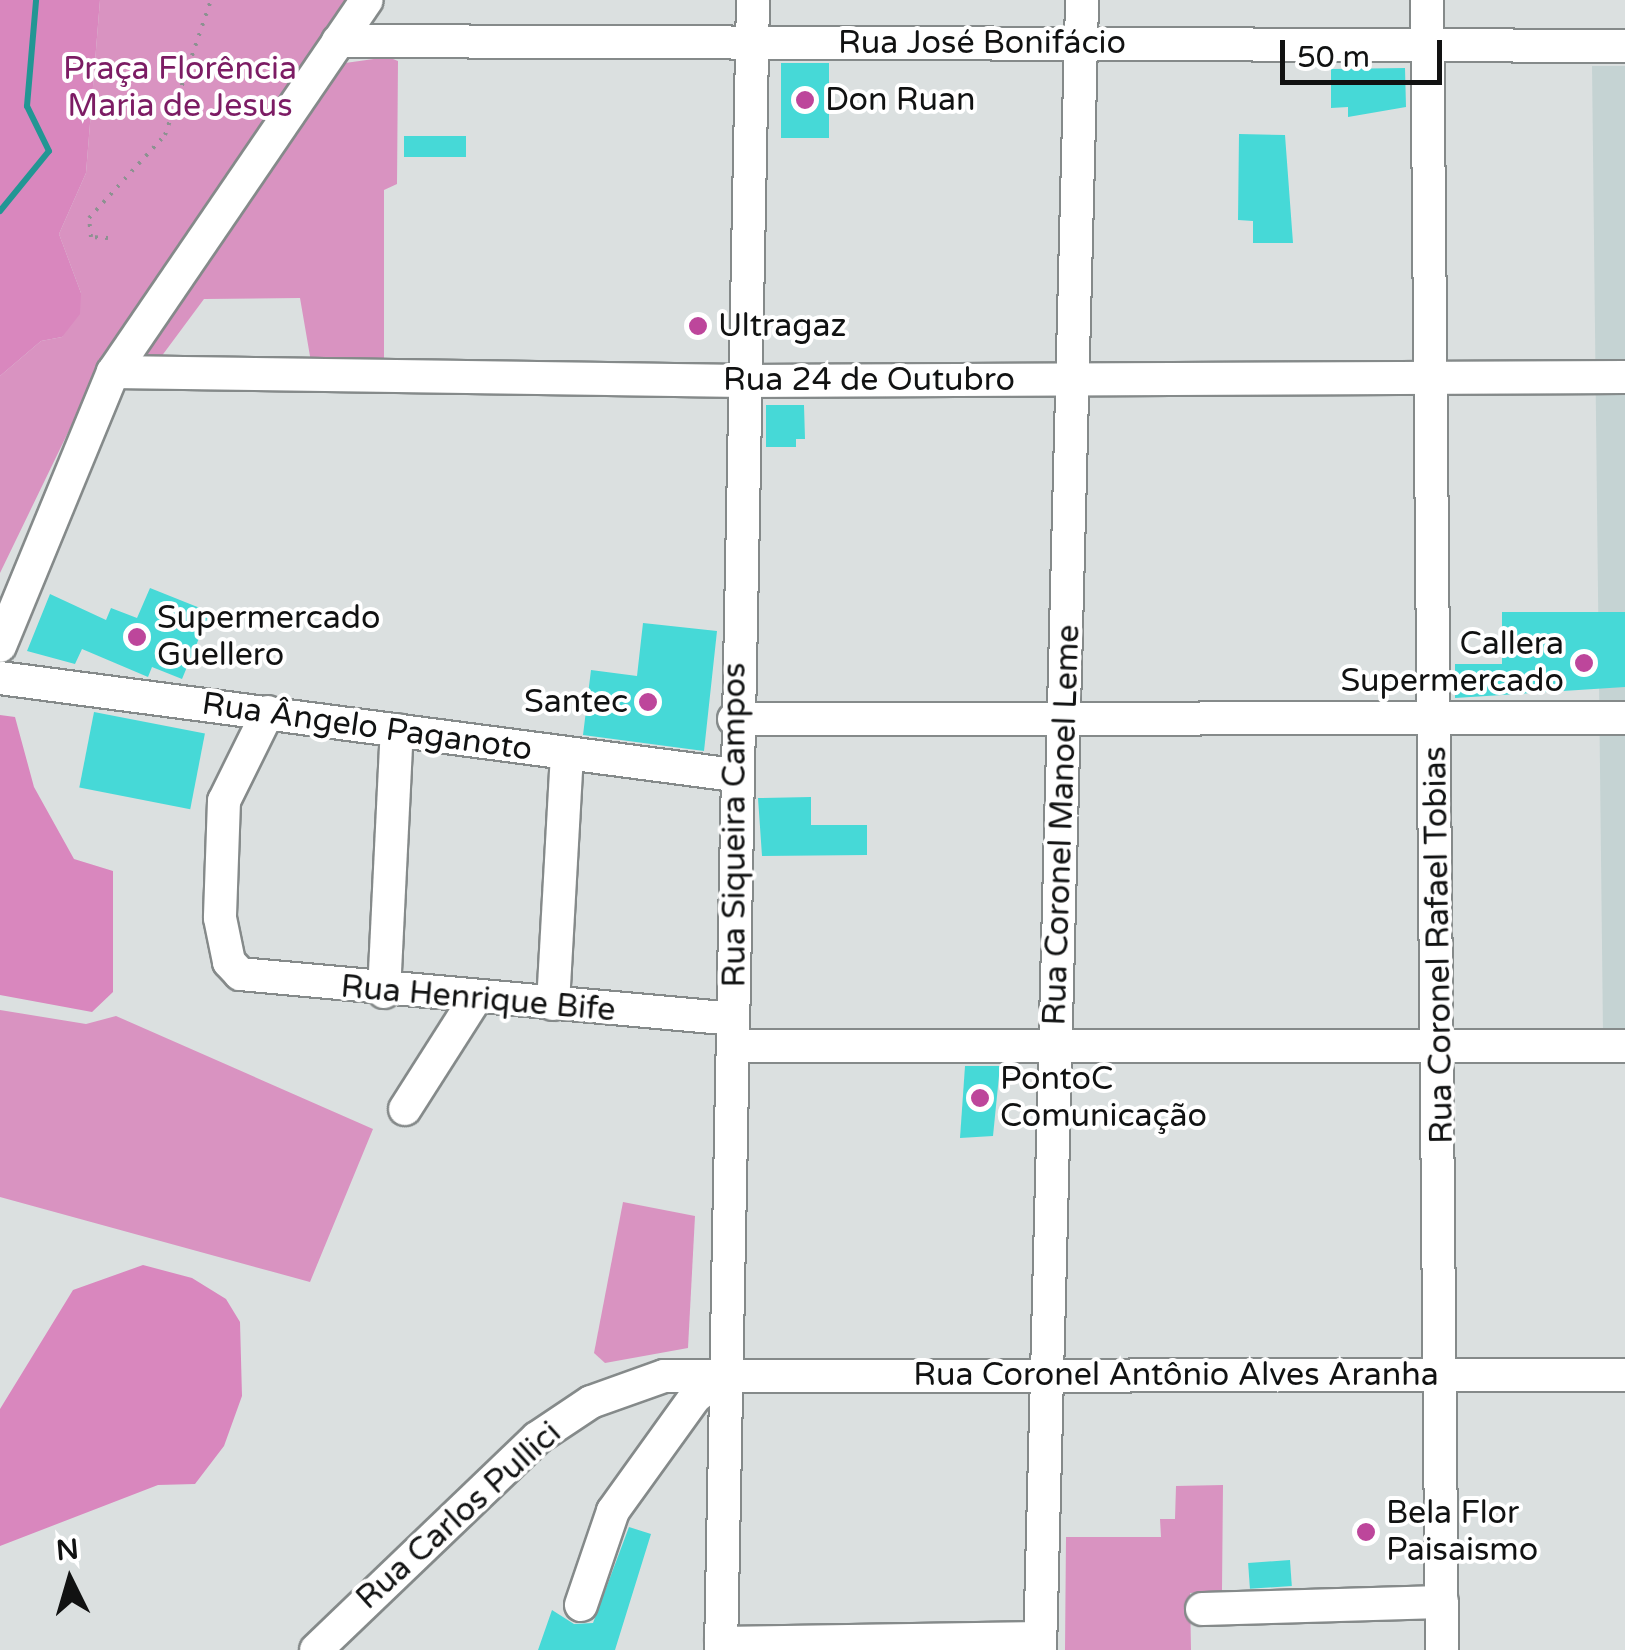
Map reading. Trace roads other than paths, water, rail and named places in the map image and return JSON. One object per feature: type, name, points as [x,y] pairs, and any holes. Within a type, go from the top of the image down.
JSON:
[{"type":"street","points":[[0,646],[113,372],[367,0]]},
{"type":"street","name":"Rua Siqueira Campos","points":[[717,1640],[727,1373],[734,718],[753,0]]},
{"type":"street","name":"Rua Coronel Manoel Leme","points":[[1040,1644],[1082,0]]},
{"type":"street","name":"Rua Coronel Rafael Tobias","points":[[1427,0],[1442,1046],[1442,1650]]},
{"type":"street","name":"Rua José Bonifácio","points":[[338,41],[1625,46]]},
{"type":"street","name":"Rua 24 de Outubro","points":[[113,372],[743,381],[1625,378]]},
{"type":"street","name":"Rua Ângelo Paganoto","points":[[0,678],[734,775]]},
{"type":"street","name":"Rua Henrique Bife","points":[[268,712],[224,801],[220,918],[229,962],[254,980],[553,1004],[733,1033],[1055,1049],[1625,1046]]},
{"type":"street","points":[[734,718],[1625,718]]},
{"type":"street","points":[[384,992],[397,730]]},
{"type":"street","points":[[553,1004],[567,755]]},
{"type":"street","points":[[405,1109],[476,999]]},
{"type":"street","points":[[581,1605],[613,1512],[694,1396],[727,1373]]},
{"type":"street","name":"Rua Coronel Antônio Alves Aranha","points":[[727,1373],[1625,1375]]},
{"type":"street","name":"Rua Carlos Pullici","points":[[316,1650],[537,1438],[629,1383],[727,1373]]},
{"type":"street","points":[[1202,1609],[1442,1602]]},
{"type":"street","points":[[717,1640],[1040,1644]]},
{"type":"waterway","points":[[0,211],[49,151],[27,106],[36,0]]},
{"type":"place","name":"Don Ruan","points":[[805,100]]},
{"type":"place","name":"Ultragaz","points":[[698,326]]},
{"type":"place","name":"Supermercado Guellero","points":[[137,637]]},
{"type":"place","name":"Callera Supermercado","points":[[1584,663]]},
{"type":"place","name":"Santec","points":[[648,702]]},
{"type":"place","name":"PontoC Comunicação","points":[[980,1098]]},
{"type":"place","name":"Bela Flor Paisaismo","points":[[1366,1532]]},
{"type":"park label","name":"Praça Florência Maria de Jesus","points":[[180,88]]}]
